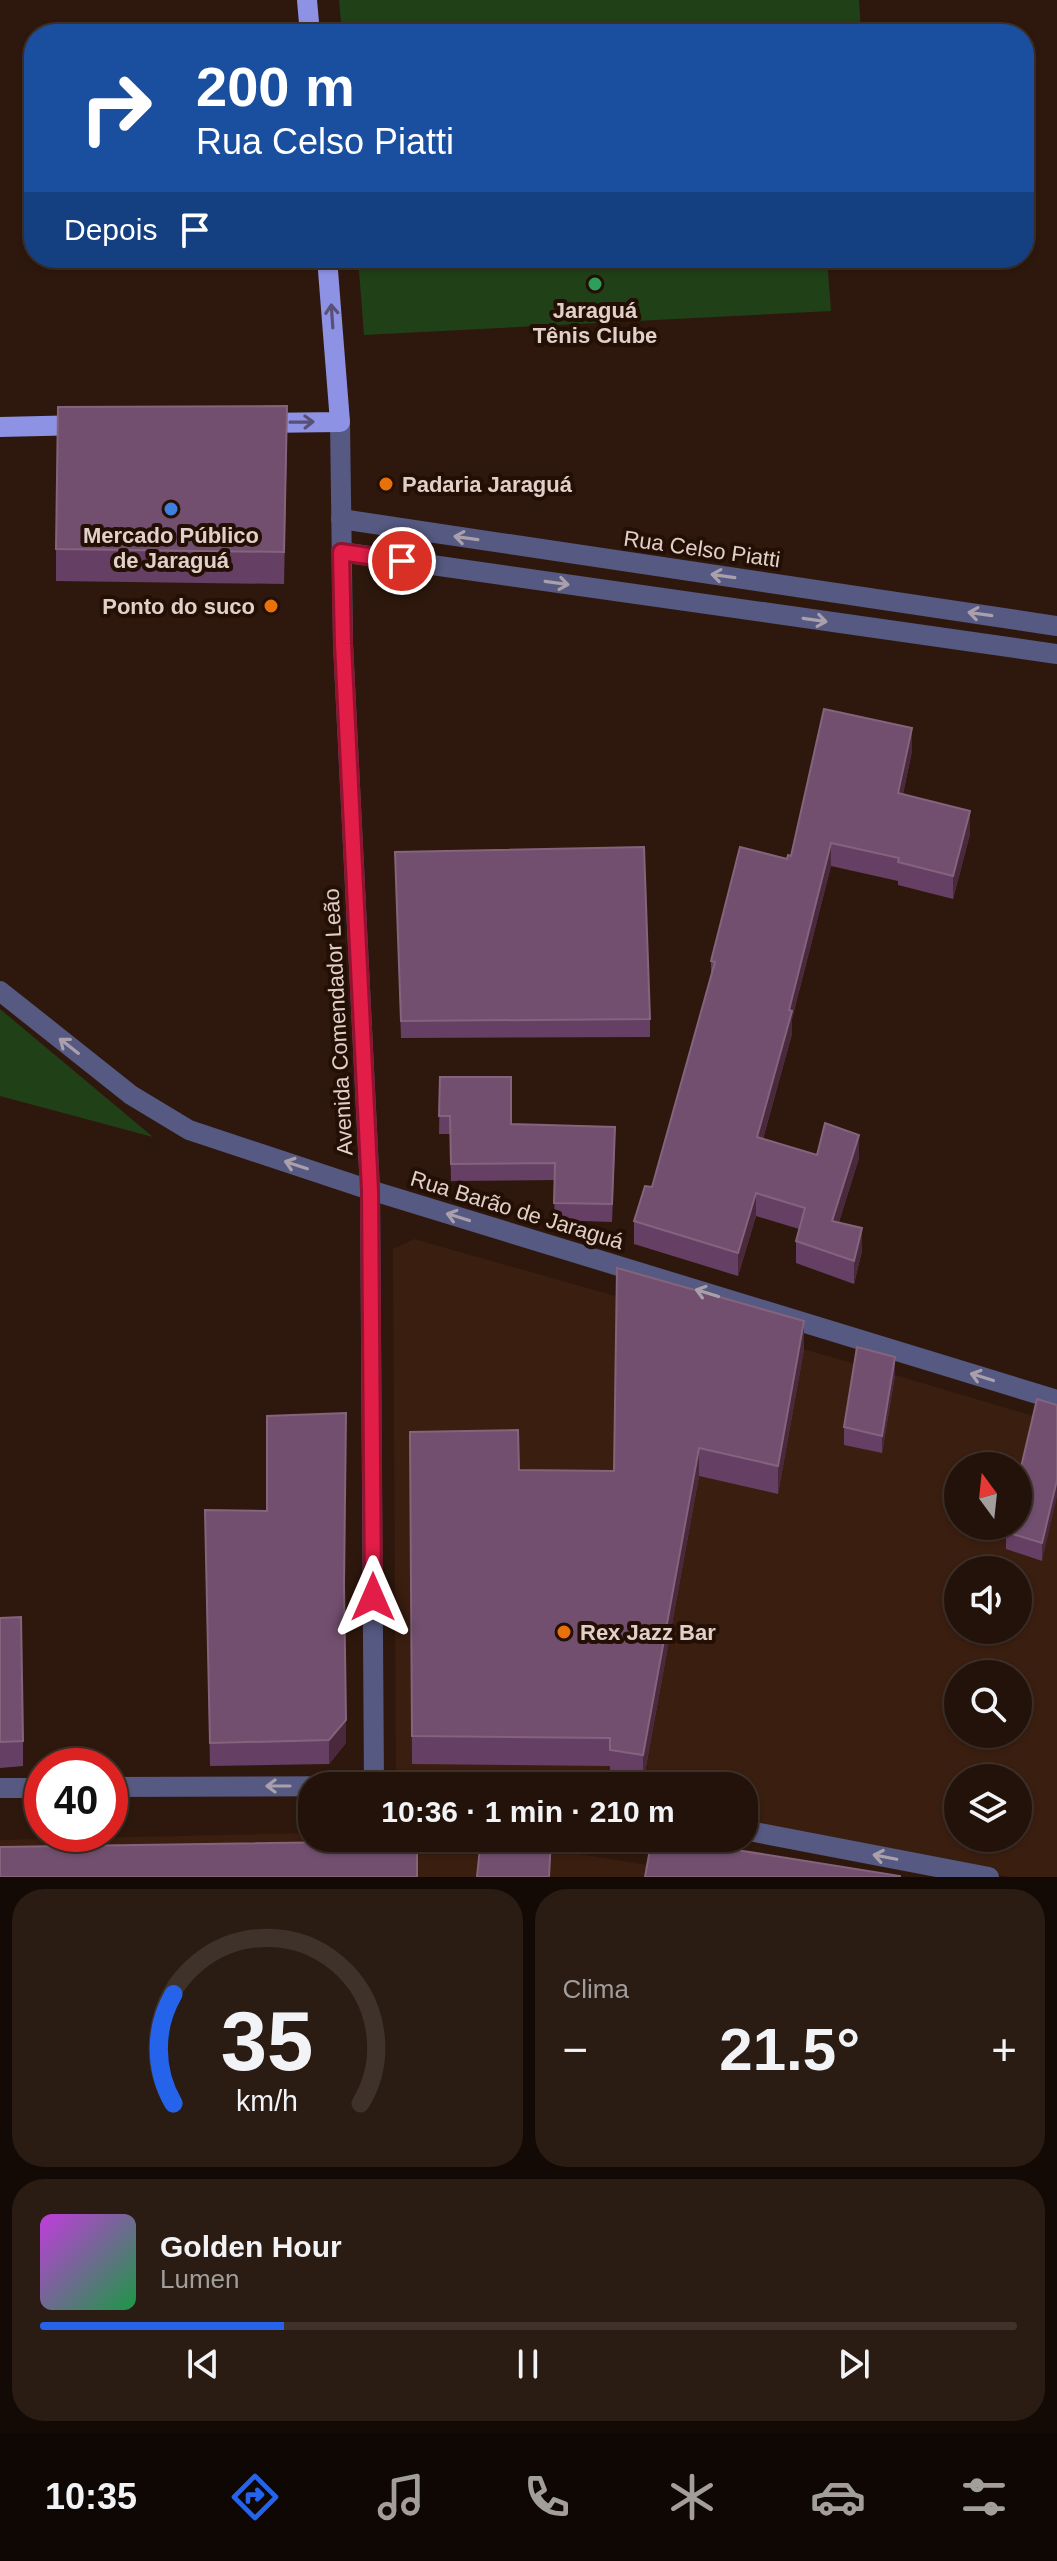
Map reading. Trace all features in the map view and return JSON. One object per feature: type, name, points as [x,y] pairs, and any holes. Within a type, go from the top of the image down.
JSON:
[{"type":"main road","points":[[307,0],[309,24]]},
{"type":"main road","name":"Avenida Comendador Leão","points":[[328,268],[340,422]]},
{"type":"main road","points":[[247,423],[340,422]]},
{"type":"main road","points":[[0,427],[106,425]]},
{"type":"street","name":"Avenida Comendador Leão","points":[[340,422],[343,644],[370,1190],[374,1772]]},
{"type":"street","name":"Rua Celso Piatti","points":[[341,519],[1057,626]]},
{"type":"street","points":[[341,552],[1057,654]]},
{"type":"street","name":"Rua Barão de Jaraguá","points":[[0,991],[131,1095],[189,1130],[370,1190],[1057,1400]]},
{"type":"street","points":[[128,1787],[298,1786]]},
{"type":"street","points":[[0,1788],[24,1788]]},
{"type":"street","points":[[758,1833],[989,1877]]},
{"type":"shaded area","points":[[414,1239],[1057,1423],[1057,1877],[1011,1877],[758,1829],[758,1772],[396,1772],[393,1249]]},
{"type":"shaded area","points":[[298,1833],[298,1852],[566,1852],[723,1877],[0,1877],[0,1840],[24,1839],[24,1852],[128,1852],[128,1837]]},
{"type":"green space","points":[[339,0],[859,0],[860,24],[341,24]]},
{"type":"green space","name":"Jaraguá Tênis Clube","points":[[359,268],[828,268],[831,311],[364,335]]},
{"type":"green space","points":[[0,1009],[153,1137],[0,1096]]},
{"type":"building","name":"Mercado Público de Jaraguá","points":[[287,406],[284,552],[56,549],[58,407]]},
{"type":"building","points":[[824,709],[912,728],[898,793],[970,811],[953,876],[898,862],[899,858],[831,843],[789,1010],[792,1011],[757,1137],[817,1155],[825,1123],[859,1135],[832,1221],[862,1228],[854,1261],[796,1241],[805,1208],[756,1193],[738,1253],[634,1221],[645,1186],[652,1187],[715,962],[711,961],[740,847],[787,859],[788,855],[791,856]]},
{"type":"building","points":[[644,847],[650,1019],[401,1021],[395,852]]},
{"type":"building","points":[[440,1077],[511,1077],[511,1124],[615,1127],[612,1204],[554,1203],[555,1163],[451,1164],[450,1116],[439,1116]]},
{"type":"building","points":[[617,1268],[804,1321],[778,1466],[699,1448],[643,1755],[610,1750],[610,1738],[412,1736],[410,1432],[518,1430],[519,1470],[614,1471]]},
{"type":"building","points":[[857,1347],[895,1357],[882,1436],[844,1427]]},
{"type":"building","points":[[1037,1399],[1057,1405],[1057,1480],[1042,1543],[1032,1540],[1032,1452],[1025,1452]]},
{"type":"building","points":[[346,1413],[346,1720],[329,1740],[210,1743],[205,1510],[267,1511],[267,1416]]},
{"type":"building","points":[[21,1617],[23,1741],[0,1742],[0,1618]]},
{"type":"building","points":[[298,1843],[298,1852],[417,1852],[417,1877],[0,1877],[0,1847],[24,1847],[24,1852],[128,1852],[128,1845]]},
{"type":"building","points":[[480,1852],[550,1852],[549,1877],[477,1877]]},
{"type":"building","points":[[649,1852],[749,1852],[900,1876],[900,1877],[645,1877]]},
{"type":"place","name":"Jaraguá Tênis Clube","points":[[595,284]]},
{"type":"place","name":"Padaria Jaraguá","points":[[386,484]]},
{"type":"place","name":"Mercado Público de Jaraguá","points":[[171,509]]},
{"type":"place","name":"Ponto do suco","points":[[271,606]]},
{"type":"place","name":"Rex Jazz Bar","points":[[564,1632]]},
{"type":"route","points":[[373,1597],[370,1190],[341,552],[402,561]]}]
